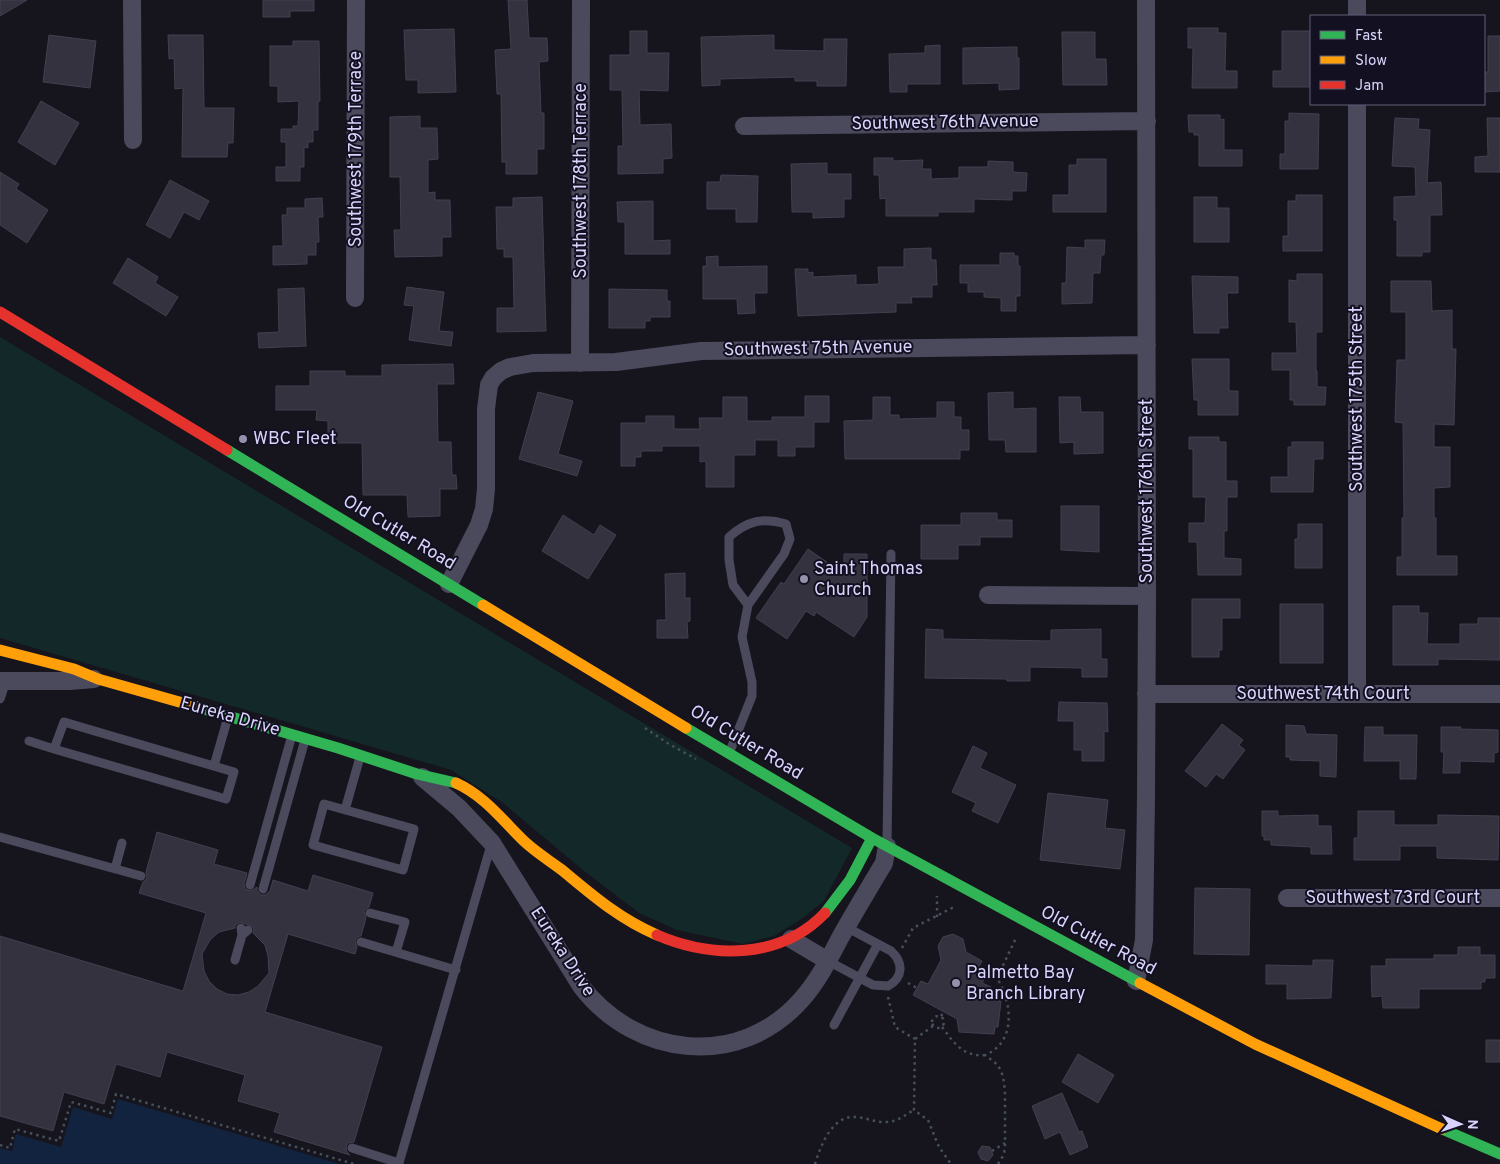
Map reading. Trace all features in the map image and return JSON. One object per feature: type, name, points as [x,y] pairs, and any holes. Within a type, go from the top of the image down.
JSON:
[{"type":"main road","name":"Old Cutler Road","points":[[0,312],[728,754],[880,842],[1254,1044],[1400,1111],[1500,1154]]},
{"type":"main road","name":"Eureka Drive","points":[[6,652],[74,670],[98,679],[361,755],[420,775],[452,781],[481,799],[535,851],[610,909],[656,935],[689,946],[731,952],[772,947],[791,939],[824,915],[880,842]]},
{"type":"street","points":[[132,0],[134,140]]},
{"type":"street","name":"Southwest 179th Terrace","points":[[355,298],[356,0]]},
{"type":"street","name":"Southwest 178th Terrace","points":[[580,363],[581,0]]},
{"type":"street","name":"Southwest 176th Street","points":[[1136,981],[1144,940],[1147,596],[1146,0]]},
{"type":"street","points":[[1357,0],[1357,15]]},
{"type":"street","name":"Southwest 175th Street","points":[[1357,105],[1357,694]]},
{"type":"street","name":"Southwest 76th Avenue","points":[[744,126],[1147,121]]},
{"type":"street","name":"Southwest 75th Avenue","points":[[449,584],[479,525],[484,509],[486,489],[486,396],[493,378],[501,371],[522,364],[616,362],[709,351],[1147,346]]},
{"type":"street","points":[[988,596],[1147,596]]},
{"type":"street","points":[[3,680],[6,652]]},
{"type":"street","name":"Eureka Drive","points":[[3,680],[70,682],[98,679]]},
{"type":"street","name":"Southwest 74th Court","points":[[1146,694],[1500,694]]},
{"type":"street","name":"Eureka Drive","points":[[420,775],[459,808],[492,843],[590,998],[615,1020],[629,1029],[654,1040],[689,1046],[732,1042],[757,1033],[784,1017],[795,1007],[812,988],[884,863],[880,842]]},
{"type":"street","points":[[492,843],[507,822]]},
{"type":"street","name":"Southwest 73rd Court","points":[[1287,898],[1500,898]]},
{"type":"street","points":[[824,915],[846,927]]},
{"type":"street","points":[[791,939],[828,961]]},
{"type":"lane","points":[[728,754],[752,696],[752,682],[742,637],[748,605],[784,554],[790,540],[786,524],[774,521],[756,522],[740,527],[729,537],[729,560],[733,585],[748,605]]},
{"type":"lane","points":[[880,842],[891,554]]},
{"type":"lane","points":[[0,699],[3,680]]},
{"type":"lane","points":[[214,766],[228,716]]},
{"type":"lane","points":[[29,741],[54,749],[226,799],[234,772],[64,722],[54,749]]},
{"type":"lane","points":[[250,885],[292,735]]},
{"type":"lane","points":[[263,889],[306,739]]},
{"type":"lane","points":[[346,810],[361,755]]},
{"type":"lane","points":[[324,804],[346,810],[414,829],[403,870],[313,845],[324,804]]},
{"type":"lane","points":[[0,837],[141,876]]},
{"type":"lane","points":[[115,868],[122,843]]},
{"type":"lane","points":[[352,1148],[399,1162],[492,843]]},
{"type":"lane","points":[[370,913],[404,922],[396,952]]},
{"type":"lane","points":[[828,961],[880,987],[888,986],[898,978],[900,962],[897,956],[846,927]]},
{"type":"lane","points":[[235,960],[244,931]]},
{"type":"lane","points":[[361,942],[456,970]]},
{"type":"lane","points":[[834,1025],[878,944]]},
{"type":"path","points":[[937,895],[937,917]]},
{"type":"path","points":[[942,1027],[964,1052],[974,1055],[990,1053],[1001,1043],[1006,1031],[1008,1004],[1005,993],[997,978],[1018,934]]},
{"type":"path","points":[[906,982],[917,988]]},
{"type":"path","points":[[941,1016],[945,1022],[938,1029],[934,1026],[932,1020],[936,1016],[941,1016],[944,1012]]},
{"type":"path","points":[[914,1110],[915,1039],[934,1026]]},
{"type":"path","points":[[985,1055],[998,1065],[1003,1076],[1005,1091],[1005,1143],[1003,1156],[998,1164]]},
{"type":"path","points":[[0,1145],[10,1148],[15,1129],[59,1141],[71,1102],[111,1113],[116,1094],[354,1164]]},
{"type":"path","points":[[814,1164],[824,1140],[832,1128],[846,1118],[855,1117],[887,1122],[900,1119],[914,1110]]},
{"type":"path","points":[[914,1110],[928,1120],[939,1147],[951,1164]]},
{"type":"path","points":[[992,1151],[1005,1143]]},
{"type":"green space","points":[[0,337],[852,848],[824,901],[803,918],[774,936],[743,944],[677,930],[639,913],[584,871],[503,803],[451,770],[0,638]]},
{"type":"water","points":[[118,1099],[340,1164],[0,1164],[0,1148],[12,1151],[16,1134],[61,1147],[73,1107],[112,1119]]},
{"type":"building","points":[[0,0],[27,0],[0,16]]},
{"type":"building","points":[[263,0],[314,0],[314,11],[290,11],[290,17],[263,17]]},
{"type":"building","points":[[508,0],[527,0],[529,38],[547,38],[548,61],[539,62],[541,113],[544,113],[544,149],[537,149],[537,174],[506,174],[506,162],[502,162],[501,94],[497,94],[495,50],[511,49]]},
{"type":"building","points":[[1188,28],[1218,28],[1218,33],[1226,33],[1225,71],[1237,71],[1237,88],[1192,88],[1193,48],[1188,48]]},
{"type":"building","points":[[454,29],[456,92],[418,93],[418,80],[406,80],[404,30]]},
{"type":"building","points":[[630,31],[647,31],[647,53],[669,53],[668,91],[639,90],[640,125],[671,124],[672,158],[663,159],[663,173],[618,174],[618,146],[623,146],[622,90],[610,90],[610,55],[630,55]]},
{"type":"building","points":[[1282,31],[1310,31],[1310,87],[1273,87],[1273,71],[1282,71]]},
{"type":"building","points":[[1062,32],[1095,32],[1095,59],[1106,59],[1107,85],[1063,85]]},
{"type":"building","points":[[49,35],[96,41],[90,88],[43,82]]},
{"type":"building","points":[[168,35],[203,35],[204,108],[234,108],[233,143],[228,143],[227,157],[182,157],[183,88],[175,89],[174,58],[169,59]]},
{"type":"building","points":[[774,35],[774,50],[824,51],[824,39],[847,39],[846,86],[817,86],[817,81],[795,81],[795,77],[720,79],[720,85],[702,86],[701,37]]},
{"type":"building","points":[[1488,36],[1500,36],[1500,91],[1485,92],[1485,72],[1488,72]]},
{"type":"building","points":[[293,41],[319,41],[320,101],[318,101],[318,130],[313,130],[313,142],[308,142],[308,148],[304,147],[304,167],[300,167],[300,181],[276,181],[276,167],[286,167],[286,142],[281,142],[281,129],[293,129],[293,126],[298,126],[299,101],[278,102],[278,86],[270,86],[270,46],[293,46]]},
{"type":"building","points":[[940,45],[940,84],[907,84],[907,92],[890,92],[889,54],[925,53],[925,46]]},
{"type":"building","points":[[1017,47],[1019,89],[999,90],[999,83],[963,84],[963,48]]},
{"type":"building","points":[[41,101],[79,123],[55,165],[18,142]]},
{"type":"building","points":[[1289,113],[1319,114],[1318,169],[1280,169],[1280,154],[1285,154],[1285,121],[1289,121]]},
{"type":"building","points":[[1188,115],[1220,115],[1220,120],[1224,119],[1224,150],[1242,150],[1242,166],[1199,166],[1199,135],[1189,132]]},
{"type":"building","points":[[420,116],[420,128],[437,128],[438,159],[428,160],[428,193],[435,192],[435,200],[450,200],[451,237],[442,237],[442,256],[395,257],[394,230],[401,230],[400,177],[390,177],[390,117]]},
{"type":"building","points":[[1395,118],[1419,119],[1418,129],[1430,130],[1427,183],[1441,182],[1442,215],[1430,215],[1430,252],[1422,252],[1422,256],[1397,256],[1397,220],[1394,220],[1394,197],[1416,196],[1415,167],[1392,166]]},
{"type":"building","points":[[1487,118],[1500,118],[1500,172],[1475,172],[1475,157],[1488,156]]},
{"type":"building","points":[[874,158],[893,158],[893,161],[923,160],[922,169],[931,169],[931,179],[959,178],[959,167],[988,167],[988,161],[1013,162],[1013,172],[1027,173],[1026,191],[1012,191],[1012,200],[974,199],[974,212],[938,212],[938,216],[886,216],[886,198],[880,199],[879,175],[874,175]]},
{"type":"building","points":[[1077,159],[1106,159],[1106,212],[1053,212],[1053,195],[1069,195],[1069,165],[1077,165]]},
{"type":"building","points":[[827,163],[827,174],[851,174],[851,199],[844,199],[844,217],[813,218],[813,212],[792,212],[791,164]]},
{"type":"building","points":[[0,172],[19,184],[16,189],[48,210],[27,243],[0,225]]},
{"type":"building","points":[[721,175],[758,176],[757,222],[736,222],[736,209],[707,209],[707,182],[720,182]]},
{"type":"building","points":[[170,180],[209,201],[199,220],[184,212],[170,238],[146,225]]},
{"type":"building","points":[[1296,195],[1322,195],[1322,251],[1283,251],[1283,236],[1288,236],[1288,201],[1296,201]]},
{"type":"building","points":[[542,197],[546,331],[497,332],[497,308],[514,308],[513,257],[504,257],[504,249],[497,249],[496,207],[513,207],[513,198]]},
{"type":"building","points":[[1194,197],[1217,197],[1217,208],[1229,208],[1229,242],[1194,242]]},
{"type":"building","points":[[322,198],[323,217],[318,217],[319,242],[316,242],[316,255],[307,255],[307,264],[273,265],[273,246],[283,246],[282,215],[287,215],[287,208],[305,208],[305,199]]},
{"type":"building","points":[[653,201],[653,241],[670,240],[670,254],[625,254],[625,222],[618,222],[617,202]]},
{"type":"building","points":[[1085,240],[1105,240],[1104,255],[1101,255],[1100,273],[1093,273],[1092,303],[1062,304],[1062,283],[1066,283],[1067,247],[1085,248]]},
{"type":"building","points":[[931,248],[931,260],[936,260],[937,285],[932,285],[932,297],[911,297],[912,303],[896,303],[896,312],[798,316],[795,269],[808,269],[808,273],[813,272],[813,277],[856,275],[856,285],[879,284],[878,267],[904,267],[904,249]]},
{"type":"building","points":[[1000,253],[1014,253],[1014,256],[1018,256],[1020,296],[1016,296],[1016,311],[1001,311],[1001,298],[984,297],[984,292],[968,292],[968,283],[960,283],[960,265],[1000,265]]},
{"type":"building","points":[[718,256],[718,267],[767,266],[767,293],[754,293],[755,313],[738,314],[737,299],[703,299],[703,266],[707,266],[706,257]]},
{"type":"building","points":[[128,258],[158,277],[155,283],[178,297],[166,316],[113,283]]},
{"type":"building","points":[[1297,274],[1322,274],[1322,332],[1316,332],[1316,371],[1317,387],[1326,387],[1325,405],[1294,405],[1294,400],[1290,400],[1290,370],[1272,370],[1272,353],[1297,353],[1296,322],[1289,322],[1289,280],[1297,281]]},
{"type":"building","points":[[1192,276],[1238,277],[1238,293],[1227,293],[1228,328],[1219,328],[1219,333],[1194,333]]},
{"type":"building","points":[[1391,281],[1431,281],[1432,311],[1452,310],[1452,349],[1456,349],[1454,425],[1434,424],[1434,447],[1450,447],[1450,487],[1434,488],[1434,518],[1436,518],[1436,556],[1457,556],[1457,575],[1397,575],[1397,557],[1402,557],[1402,518],[1404,518],[1403,423],[1395,422],[1397,360],[1406,360],[1406,312],[1391,312]]},
{"type":"building","points":[[407,287],[444,292],[439,331],[453,332],[451,346],[409,340],[414,306],[404,305]]},
{"type":"building","points":[[304,288],[306,346],[259,348],[258,333],[279,332],[278,289]]},
{"type":"building","points":[[609,289],[667,290],[667,301],[670,301],[670,317],[650,317],[650,321],[645,321],[645,328],[609,328]]},
{"type":"building","points":[[1192,359],[1229,359],[1229,391],[1238,391],[1238,415],[1198,415],[1198,400],[1194,400]]},
{"type":"building","points":[[453,364],[454,384],[437,384],[438,442],[451,442],[452,475],[456,475],[457,489],[440,489],[440,516],[408,517],[407,495],[363,495],[362,443],[328,443],[328,421],[316,420],[317,410],[276,410],[276,386],[310,386],[310,371],[345,371],[345,376],[382,376],[382,365]]},
{"type":"building","points":[[538,392],[573,401],[558,454],[582,461],[577,476],[519,459]]},
{"type":"building","points":[[1013,392],[1013,409],[1036,408],[1036,452],[1006,452],[1005,440],[989,440],[988,393]]},
{"type":"building","points":[[805,396],[829,396],[829,422],[814,422],[814,447],[795,447],[795,456],[778,456],[778,440],[755,440],[755,455],[734,455],[734,487],[706,487],[706,461],[700,462],[700,446],[662,446],[662,451],[641,451],[641,457],[635,457],[635,466],[621,466],[621,423],[646,423],[646,416],[674,416],[674,429],[700,429],[699,418],[723,418],[723,397],[747,397],[747,421],[772,421],[772,417],[805,417]]},
{"type":"building","points":[[873,397],[890,397],[890,415],[899,415],[899,419],[937,418],[937,402],[954,402],[954,417],[961,417],[961,430],[969,430],[969,450],[960,450],[960,459],[845,459],[844,421],[873,420]]},
{"type":"building","points":[[1059,397],[1080,397],[1081,412],[1103,412],[1103,453],[1074,454],[1074,442],[1060,443]]},
{"type":"building","points":[[1189,437],[1219,437],[1219,442],[1226,442],[1226,481],[1237,481],[1237,497],[1227,497],[1227,531],[1224,531],[1224,558],[1241,559],[1241,575],[1198,575],[1197,542],[1189,542],[1189,523],[1205,523],[1206,497],[1193,497],[1193,449],[1189,449]]},
{"type":"building","points":[[1292,442],[1323,442],[1323,459],[1314,459],[1313,492],[1271,492],[1271,477],[1288,477],[1288,447],[1292,447]]},
{"type":"building","points":[[1061,506],[1099,506],[1099,552],[1061,550]]},
{"type":"building","points":[[961,513],[997,513],[997,520],[1012,520],[1012,537],[980,537],[980,545],[958,545],[958,559],[921,559],[921,525],[961,525]]},
{"type":"building","points":[[563,515],[594,535],[600,525],[616,535],[588,579],[542,551]]},
{"type":"building","points":[[1298,524],[1322,524],[1322,568],[1295,568],[1295,539],[1298,539]]},
{"type":"building","points":[[808,549],[844,574],[844,554],[867,554],[867,617],[854,637],[816,612],[814,616],[806,611],[787,639],[756,618],[781,582],[784,584]]},
{"type":"building","points":[[685,573],[685,598],[690,598],[690,621],[687,622],[688,638],[657,638],[657,620],[666,620],[665,574]]},
{"type":"building","points":[[1192,599],[1240,599],[1240,618],[1222,618],[1222,650],[1219,650],[1219,657],[1192,657]]},
{"type":"building","points":[[1280,604],[1323,604],[1323,663],[1280,663]]},
{"type":"building","points":[[1393,606],[1419,606],[1419,613],[1428,613],[1427,644],[1460,644],[1460,624],[1478,624],[1478,618],[1500,618],[1500,660],[1438,659],[1438,665],[1393,665]]},
{"type":"building","points":[[926,629],[943,630],[943,639],[1051,641],[1051,630],[1101,629],[1101,659],[1107,659],[1107,677],[1082,677],[1082,668],[1030,667],[1030,681],[925,678]]},
{"type":"building","points":[[1059,702],[1107,703],[1108,732],[1104,731],[1104,761],[1082,761],[1082,750],[1074,750],[1074,721],[1058,721]]},
{"type":"building","points":[[1222,724],[1243,740],[1239,745],[1245,750],[1223,779],[1216,774],[1206,787],[1185,771]]},
{"type":"building","points":[[1286,725],[1304,726],[1306,734],[1337,735],[1336,777],[1320,776],[1320,761],[1290,760],[1290,757],[1286,757]]},
{"type":"building","points":[[1365,727],[1383,727],[1383,735],[1417,735],[1416,779],[1400,779],[1400,761],[1364,761]]},
{"type":"building","points":[[1441,727],[1498,730],[1498,752],[1494,753],[1494,762],[1460,761],[1460,773],[1443,773],[1444,752],[1441,752]]},
{"type":"building","points":[[973,746],[987,753],[980,768],[1016,785],[998,823],[972,811],[976,803],[952,792]]},
{"type":"building","points":[[1048,793],[1108,800],[1105,828],[1125,830],[1120,869],[1040,860]]},
{"type":"building","points":[[1262,811],[1278,811],[1278,816],[1318,815],[1318,826],[1331,826],[1332,854],[1311,854],[1311,847],[1271,845],[1271,840],[1264,840],[1264,836],[1262,836]]},
{"type":"building","points":[[1358,811],[1394,811],[1394,825],[1438,825],[1438,815],[1499,816],[1498,860],[1437,858],[1437,846],[1400,846],[1400,860],[1354,860],[1354,838],[1358,838]]},
{"type":"building","points":[[157,832],[218,850],[214,864],[247,873],[244,884],[245,889],[251,891],[257,887],[257,891],[261,895],[265,895],[270,891],[273,880],[308,891],[313,875],[373,893],[369,907],[364,911],[366,918],[361,936],[357,937],[355,941],[357,947],[355,954],[288,934],[265,1012],[382,1047],[354,1142],[348,1143],[346,1147],[350,1155],[274,1132],[280,1113],[238,1101],[245,1075],[167,1052],[160,1077],[116,1064],[104,1104],[64,1092],[53,1131],[0,1116],[0,936],[183,991],[206,913],[139,893],[143,882],[147,878],[146,872]],"holes":[[[240,922],[252,926],[254,929],[253,933],[265,945],[269,973],[258,986],[249,992],[238,995],[227,994],[217,989],[209,981],[204,971],[202,954],[210,940],[219,932],[235,928],[235,925]]]},
{"type":"building","points":[[1195,888],[1250,889],[1249,955],[1194,954]]},
{"type":"building","name":"Palmetto Bay Branch Library","points":[[953,934],[963,939],[966,952],[982,961],[976,972],[985,978],[982,983],[991,987],[984,1000],[1001,1001],[998,1027],[995,1027],[994,1034],[959,1032],[957,1019],[913,995],[921,981],[928,984],[941,960],[938,946],[943,937]]},
{"type":"building","points":[[1458,947],[1480,947],[1480,955],[1495,955],[1495,978],[1485,978],[1485,982],[1481,982],[1481,989],[1419,989],[1419,1008],[1383,1008],[1382,996],[1372,997],[1371,966],[1386,966],[1386,959],[1434,959],[1434,955],[1458,955]]},
{"type":"building","points":[[1313,960],[1333,960],[1331,998],[1287,999],[1287,984],[1266,984],[1266,965],[1313,966]]},
{"type":"building","points":[[1486,1040],[1500,1040],[1500,1062],[1486,1062]]},
{"type":"building","points":[[1078,1054],[1114,1075],[1098,1103],[1062,1082]]},
{"type":"building","points":[[1062,1093],[1079,1132],[1082,1131],[1088,1147],[1070,1155],[1060,1132],[1045,1139],[1032,1106]]},
{"type":"building","points":[[982,1146],[990,1147],[993,1155],[988,1161],[981,1159],[978,1152]]},
{"type":"traffic: fast","points":[[227,450],[483,605]]},
{"type":"traffic: fast","points":[[197,707],[338,748],[417,774],[456,783]]},
{"type":"traffic: fast","points":[[686,728],[872,838],[1140,983]]},
{"type":"traffic: fast","points":[[825,913],[850,880],[872,838]]},
{"type":"traffic: fast","points":[[1442,1129],[1500,1154]]},
{"type":"traffic: slow","points":[[483,605],[686,728]]},
{"type":"traffic: slow","points":[[0,650],[74,669],[98,679],[197,707]]},
{"type":"traffic: slow","points":[[456,783],[485,802],[530,846],[596,898],[631,922],[657,935]]},
{"type":"traffic: slow","points":[[1140,983],[1255,1044],[1442,1129]]},
{"type":"traffic: jam","points":[[0,312],[227,450]]},
{"type":"traffic: jam","points":[[657,935],[678,943],[701,948],[723,951],[746,950],[767,947],[788,939],[807,928],[825,913]]},
{"type":"place","name":"WBC Fleet","points":[[243,439]]},
{"type":"place","name":"Saint Thomas Church","points":[[804,579]]},
{"type":"place","name":"Palmetto Bay Branch Library","points":[[956,983]]}]
